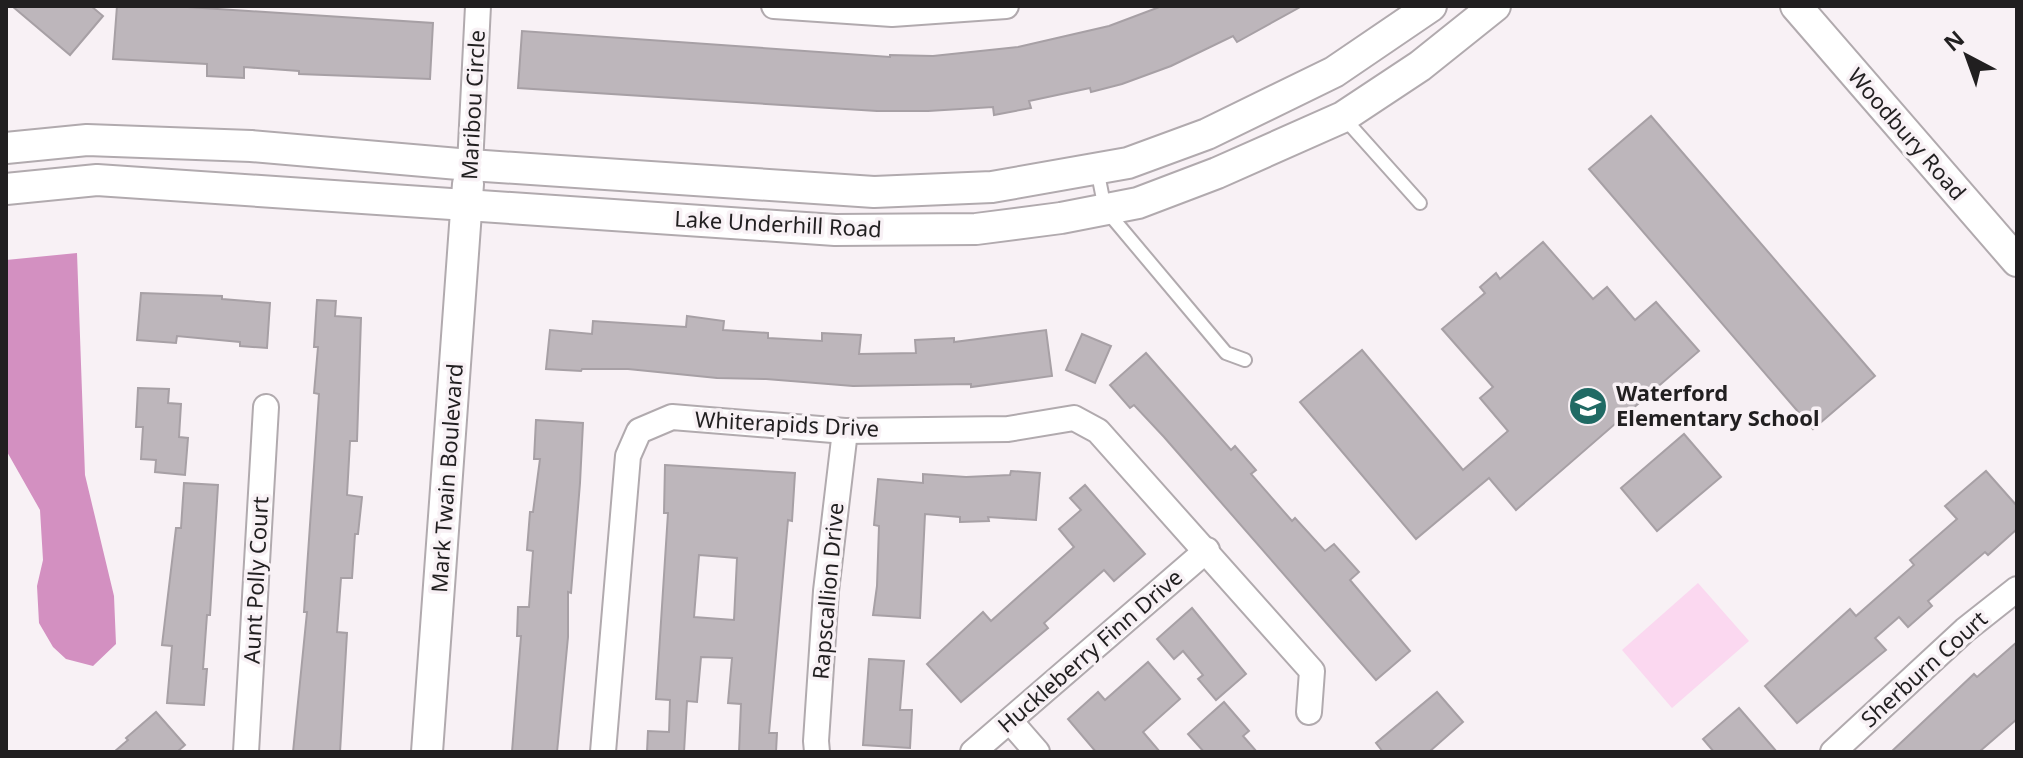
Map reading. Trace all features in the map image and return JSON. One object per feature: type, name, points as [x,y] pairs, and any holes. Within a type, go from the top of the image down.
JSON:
[{"type":"street","name":"Maribou Circle","points":[[467,204],[478,6]]},
{"type":"street","points":[[774,6],[892,14],[1006,6]]},
{"type":"street","name":"Lake Underhill Road","points":[[6,148],[87,140],[236,145],[470,165],[874,192],[992,187],[1128,163],[1207,134],[1334,72],[1431,6]]},
{"type":"street","name":"Lake Underhill Road","points":[[6,189],[97,180],[835,230],[976,229],[1138,203],[1217,173],[1343,117],[1420,66],[1495,6]]},
{"type":"street","name":"Woodbury Road","points":[[1796,6],[2017,261]]},
{"type":"street","name":"Mark Twain Boulevard","points":[[427,752],[467,204]]},
{"type":"street","name":"Aunt Polly Court","points":[[246,752],[266,407]]},
{"type":"street","name":"Whiterapids Drive","points":[[603,752],[628,456],[639,431],[672,417],[845,431],[1008,429],[1074,418],[1098,431],[1312,671],[1309,712]]},
{"type":"street","name":"Rapscallion Drive","points":[[817,752],[826,591],[845,431]]},
{"type":"street","name":"Huckleberry Finn Drive","points":[[973,752],[1207,550]]},
{"type":"street","name":"Sherburn Court","points":[[1833,752],[1965,630],[2017,589]]},
{"type":"street","points":[[1010,721],[1037,752]]},
{"type":"lane","points":[[1343,117],[1420,203]]},
{"type":"lane","points":[[1097,169],[1105,209],[1226,353],[1245,360]]},
{"type":"shaded area","points":[[77,253],[85,475],[114,596],[116,644],[93,666],[66,659],[53,647],[39,623],[37,586],[43,560],[40,510],[6,450],[6,260]]},
{"type":"shaded area","points":[[1698,583],[1749,641],[1672,708],[1622,650]]},
{"type":"building","points":[[12,6],[91,6],[103,16],[70,55]]},
{"type":"building","points":[[117,6],[172,6],[433,23],[430,79],[299,74],[299,71],[244,67],[244,78],[207,76],[207,64],[113,59]]},
{"type":"building","points":[[1162,6],[1302,6],[1237,42],[1233,36],[1171,66],[1122,84],[1029,101],[1031,108],[994,115],[993,107],[877,111],[518,88],[522,31],[890,57],[933,56],[1018,47],[1109,26]]},
{"type":"building","points":[[1651,116],[1875,376],[1813,429],[1589,169]]},
{"type":"building","points":[[1543,242],[1593,299],[1607,287],[1635,320],[1656,302],[1699,351],[1516,510],[1489,478],[1416,539],[1300,402],[1362,350],[1463,470],[1508,431],[1480,398],[1493,387],[1442,329],[1485,293],[1480,287],[1496,273],[1500,279]]},
{"type":"building","points":[[141,293],[222,296],[222,299],[270,303],[267,348],[177,336],[176,343],[137,340]]},
{"type":"building","points":[[317,300],[336,301],[335,316],[361,318],[357,441],[350,441],[347,495],[362,497],[358,534],[355,534],[352,578],[341,578],[337,632],[347,633],[340,752],[293,752],[307,612],[304,612],[319,394],[314,393],[318,347],[314,347]]},
{"type":"building","points":[[687,316],[724,321],[723,330],[768,333],[768,338],[822,341],[822,333],[861,335],[859,354],[916,353],[915,340],[954,338],[954,342],[1046,330],[1052,376],[971,387],[971,384],[853,386],[628,369],[546,369],[550,330],[592,334],[593,321],[686,327]]},
{"type":"building","points":[[1082,334],[1111,346],[1095,383],[1066,370]]},
{"type":"building","points":[[1146,353],[1231,450],[1235,446],[1256,470],[1251,474],[1292,521],[1295,518],[1325,551],[1334,544],[1359,572],[1350,580],[1410,651],[1376,680],[1164,437],[1134,405],[1130,408],[1110,385]]},
{"type":"building","points":[[138,388],[169,389],[168,403],[181,404],[179,437],[188,438],[185,475],[155,472],[156,460],[141,459],[143,427],[136,427]]},
{"type":"building","points":[[536,420],[583,423],[580,483],[571,593],[568,592],[568,637],[557,752],[512,752],[521,636],[517,636],[518,607],[529,607],[533,551],[527,550],[530,512],[533,512],[540,459],[534,459]]},
{"type":"building","points":[[1684,434],[1721,477],[1657,531],[1621,488]]},
{"type":"building","points":[[665,465],[795,473],[769,733],[777,733],[776,752],[739,752],[741,704],[728,703],[732,658],[701,657],[697,702],[687,701],[684,752],[647,752],[648,731],[669,732],[670,700],[656,699],[668,513],[664,513]],"holes":[[[699,555],[737,558],[734,620],[694,617]]]},
{"type":"building","points":[[1011,471],[1040,473],[1036,520],[988,517],[989,521],[960,522],[960,517],[925,514],[920,618],[873,615],[877,586],[879,526],[874,525],[878,479],[923,483],[923,474],[966,477],[1010,475]]},
{"type":"building","points":[[1986,471],[2017,506],[2017,529],[1928,601],[1932,606],[1908,627],[1899,617],[1875,638],[1886,650],[1797,723],[1765,686],[1850,609],[1856,616],[1914,565],[1910,560],[1957,519],[1945,506]]},
{"type":"building","points":[[184,483],[218,485],[210,615],[207,615],[203,669],[207,669],[204,705],[167,703],[172,646],[162,645],[176,528],[181,528]]},
{"type":"building","points":[[1085,485],[1145,554],[1114,581],[1104,570],[1044,623],[1048,628],[961,702],[927,664],[983,612],[991,621],[1074,547],[1059,529],[1081,510],[1070,498]]},
{"type":"building","points":[[1192,608],[1246,674],[1216,700],[1198,679],[1203,675],[1183,651],[1174,659],[1157,639]]},
{"type":"building","points":[[2017,642],[2017,719],[1979,752],[1891,752],[1974,674],[1977,677]]},
{"type":"building","points":[[869,659],[904,661],[900,710],[912,710],[910,748],[863,745]]},
{"type":"building","points":[[1148,662],[1180,699],[1143,732],[1160,752],[1096,752],[1068,719],[1098,692],[1105,700]]},
{"type":"building","points":[[1437,692],[1463,722],[1429,752],[1383,752],[1376,743]]},
{"type":"building","points":[[1224,702],[1249,731],[1243,736],[1257,752],[1204,752],[1188,734]]},
{"type":"building","points":[[1739,708],[1777,752],[1714,752],[1703,739]]},
{"type":"building","points":[[156,712],[185,745],[177,752],[114,752],[128,740],[126,738]]},
{"type":"place","name":"Waterford Elementary School","points":[[1588,406]]}]
